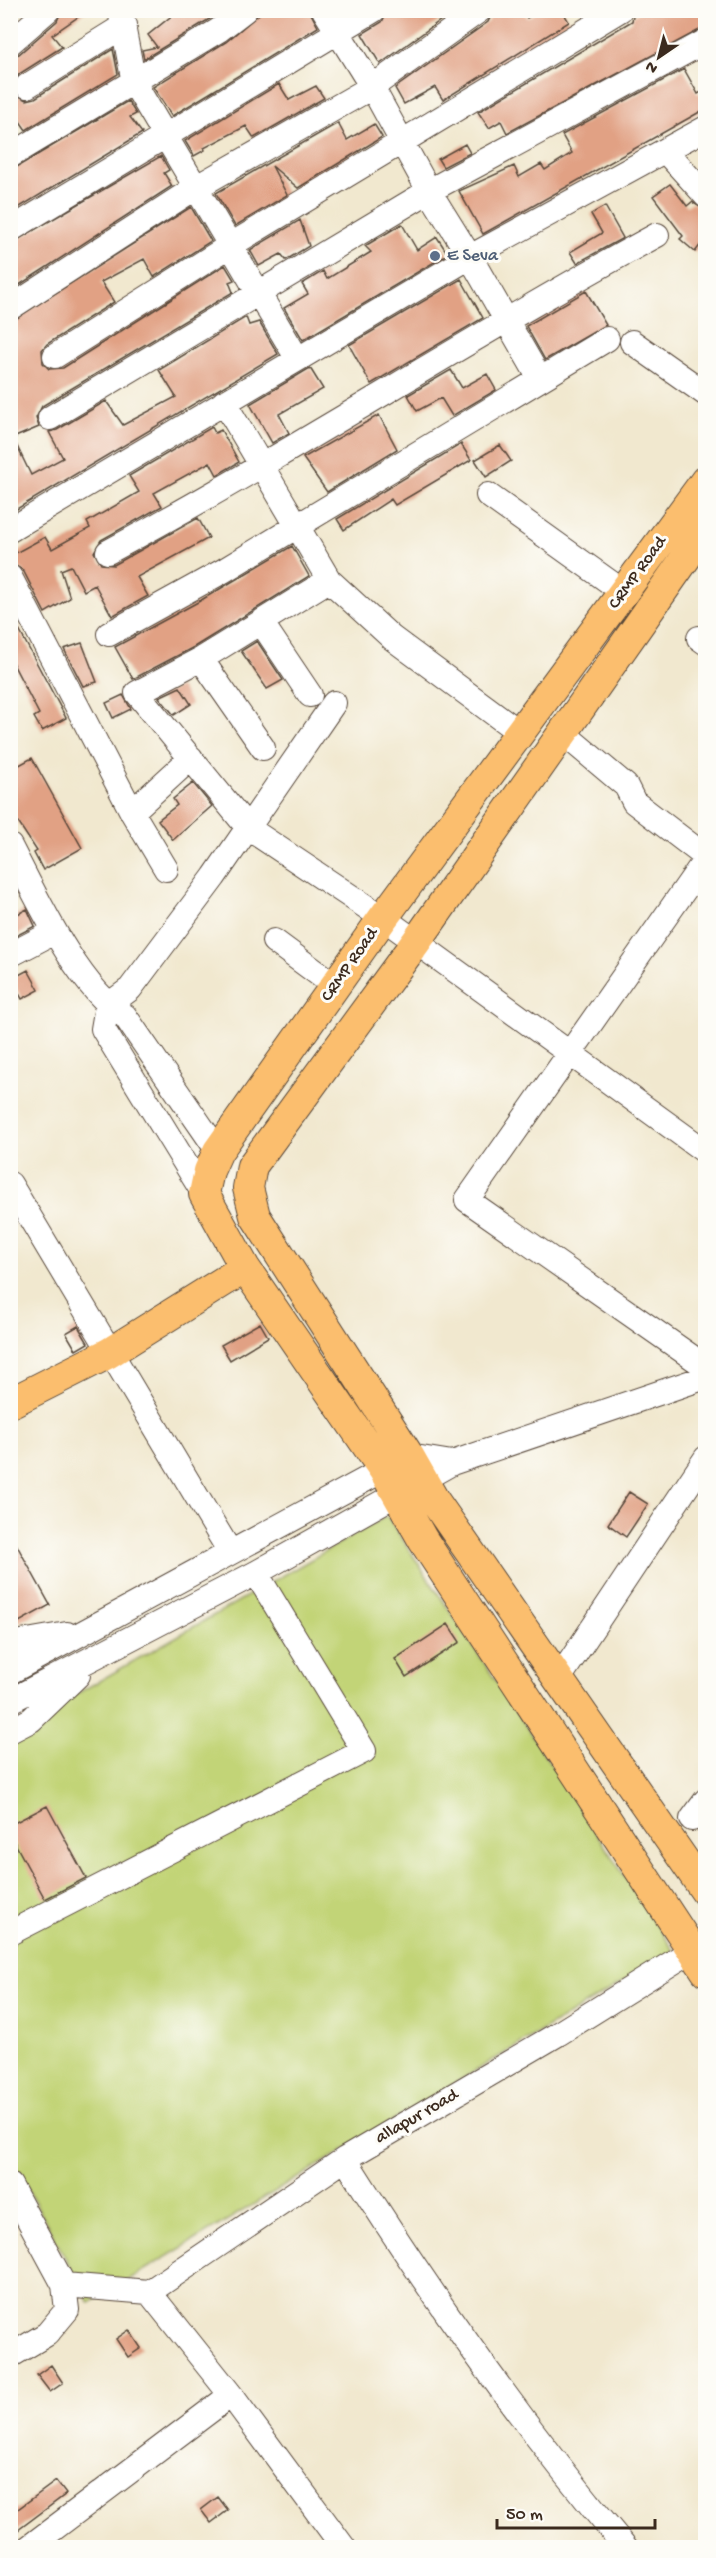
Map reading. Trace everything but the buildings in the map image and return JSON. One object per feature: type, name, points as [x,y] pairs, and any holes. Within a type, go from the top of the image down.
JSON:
[{"type":"main road","name":"CRMP Road","points":[[204,1194],[209,1171],[218,1151],[383,918],[519,732],[625,593],[705,480]]},
{"type":"main road","name":"CRMP Road","points":[[403,1475],[255,1216],[248,1188],[252,1166],[416,942],[705,529]]},
{"type":"main road","points":[[204,1194],[245,1268],[403,1475],[434,1500],[705,1892]]},
{"type":"main road","points":[[12,1398],[110,1353],[245,1268]]},
{"type":"main road","points":[[403,1475],[423,1540],[698,1961]]},
{"type":"street","points":[[10,43],[48,10]]},
{"type":"street","points":[[10,156],[134,83],[219,30],[245,10]]},
{"type":"street","points":[[324,10],[405,143],[429,191],[540,379]]},
{"type":"street","points":[[10,230],[165,135],[339,34],[374,10]]},
{"type":"street","points":[[55,356],[231,245],[405,143],[620,10]]},
{"type":"street","points":[[10,308],[195,188],[372,87],[471,13]]},
{"type":"street","points":[[27,86],[122,18],[134,83],[297,358]]},
{"type":"street","points":[[50,418],[259,295],[429,191],[705,41]]},
{"type":"street","points":[[10,530],[470,257],[666,152],[705,128]]},
{"type":"street","points":[[666,152],[705,196]]},
{"type":"street","points":[[108,552],[263,466],[505,320],[657,235]]},
{"type":"street","points":[[109,634],[223,571],[607,339]]},
{"type":"street","points":[[632,342],[705,394]]},
{"type":"street","points":[[224,402],[329,580],[392,638],[519,732]]},
{"type":"street","points":[[488,495],[625,593]]},
{"type":"street","points":[[10,577],[132,812],[166,869]]},
{"type":"street","points":[[329,580],[201,659],[137,693],[248,828],[383,918],[705,1152]]},
{"type":"street","points":[[261,622],[310,695]]},
{"type":"street","points":[[201,659],[262,748]]},
{"type":"street","points":[[204,1194],[103,1029],[107,1006],[130,989],[248,828],[334,703]]},
{"type":"street","points":[[563,733],[626,786],[634,802],[705,858],[467,1200],[705,1367]]},
{"type":"street","points":[[132,812],[191,758]]},
{"type":"street","points":[[10,846],[54,932],[107,1006],[125,1016],[218,1151]]},
{"type":"street","points":[[10,955],[54,932]]},
{"type":"street","points":[[274,941],[335,986]]},
{"type":"street","points":[[10,1184],[230,1552]]},
{"type":"street","points":[[10,1672],[230,1552],[403,1475],[452,1463],[705,1377]]},
{"type":"street","points":[[558,1680],[705,1458]]},
{"type":"street","points":[[10,1701],[256,1574],[403,1475]]},
{"type":"street","points":[[10,1933],[364,1751],[256,1574]]},
{"type":"street","points":[[10,1644],[87,1631]]},
{"type":"street","points":[[10,1731],[31,1720],[99,1655]]},
{"type":"street","name":"allapur road","points":[[149,2292],[345,2159],[558,2034],[698,1961]]},
{"type":"street","points":[[345,2159],[406,2256],[548,2450],[626,2547]]},
{"type":"street","points":[[10,2185],[64,2285],[67,2310],[47,2334],[10,2356]]},
{"type":"street","points":[[64,2285],[149,2292],[231,2395],[344,2547]]},
{"type":"street","points":[[28,2547],[231,2395]]},
{"type":"green space","points":[[387,1516],[674,1951],[90,2303],[11,2158],[10,1732]]},
{"type":"place","name":"E Seva","points":[[435,256]]}]
